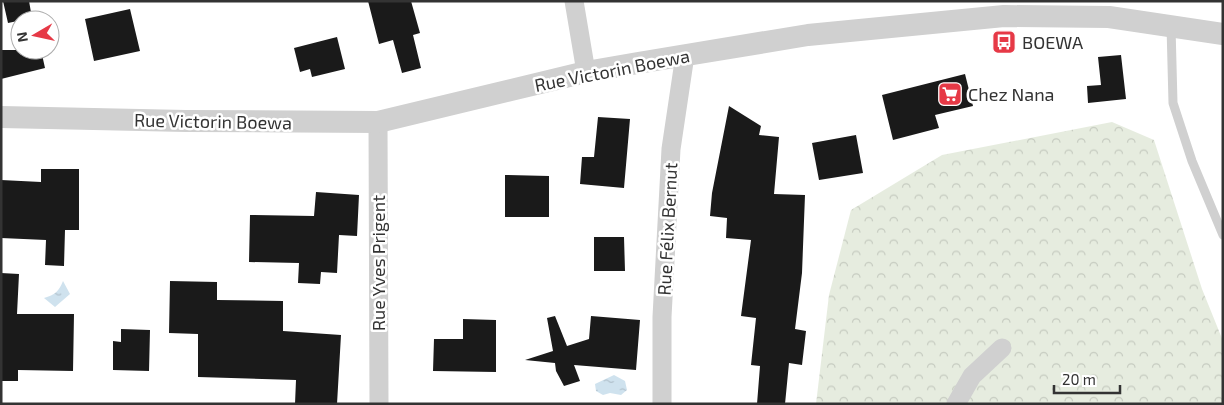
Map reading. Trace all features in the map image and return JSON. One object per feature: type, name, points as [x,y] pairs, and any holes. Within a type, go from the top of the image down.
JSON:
[{"type":"street","points":[[574,1],[586,72]]},
{"type":"street","name":"Rue Victorin Boewa","points":[[1,117],[212,122],[378,122],[586,72],[685,55],[808,36],[1004,16],[1109,18],[1223,34]]},
{"type":"street","name":"Rue Félix Bernut","points":[[662,404],[662,317],[671,149],[685,55]]},
{"type":"street","name":"Rue Yves Prigent","points":[[378,122],[379,404]]},
{"type":"street","points":[[956,404],[972,376],[1002,348]]},
{"type":"lane","points":[[1171,26],[1173,103],[1192,161],[1223,235]]},
{"type":"green space","points":[[1112,122],[1154,140],[1202,289],[1223,341],[1223,404],[816,404],[829,295],[851,210],[942,155]]},
{"type":"water","points":[[63,281],[70,294],[55,307],[44,298],[56,292]]},
{"type":"water","points":[[614,375],[625,381],[627,390],[621,395],[610,393],[603,395],[596,391],[595,384]]},
{"type":"building","points":[[3,1],[29,1],[31,10],[10,10],[10,23],[8,23]]},
{"type":"building","points":[[368,1],[411,1],[420,33],[413,35],[421,68],[402,73],[393,40],[379,44]]},
{"type":"building","points":[[130,9],[140,51],[94,61],[85,19]]},
{"type":"building","points":[[337,37],[345,69],[312,77],[310,69],[300,72],[294,48]]},
{"type":"building","points":[[1,50],[10,50],[10,60],[43,60],[45,68],[1,79]]},
{"type":"building","points":[[1121,55],[1126,99],[1088,103],[1087,86],[1101,85],[1098,57]]},
{"type":"building","points":[[965,74],[973,106],[935,115],[939,128],[893,140],[882,95]]},
{"type":"building","points":[[729,106],[761,126],[759,135],[779,137],[774,194],[805,195],[802,273],[795,329],[806,331],[802,365],[789,363],[785,404],[757,404],[760,366],[751,365],[756,318],[741,316],[751,240],[726,238],[727,218],[710,216],[712,193]]},
{"type":"building","points":[[598,117],[630,119],[624,188],[580,184],[582,157],[594,157]]},
{"type":"building","points":[[856,135],[863,173],[819,180],[812,143]]},
{"type":"building","points":[[41,169],[79,169],[79,230],[65,230],[64,266],[45,265],[46,240],[1,238],[1,180],[41,182]]},
{"type":"building","points":[[505,175],[549,176],[549,217],[505,217]]},
{"type":"building","points":[[316,192],[359,195],[357,236],[339,235],[337,273],[321,272],[320,284],[298,283],[299,263],[249,262],[250,215],[314,216]]},
{"type":"building","points":[[594,237],[624,237],[625,271],[594,271]]},
{"type":"building","points":[[1,273],[19,274],[17,314],[74,314],[73,371],[18,370],[18,381],[1,381]]},
{"type":"building","points":[[170,281],[217,282],[217,300],[283,301],[283,331],[341,335],[337,404],[295,404],[296,380],[198,377],[198,334],[169,333]]},
{"type":"building","points":[[555,316],[567,346],[589,339],[591,316],[640,320],[636,370],[574,365],[580,381],[564,386],[556,371],[555,363],[525,360],[553,351],[547,318]]},
{"type":"building","points":[[463,319],[496,320],[496,372],[433,371],[434,339],[463,339]]},
{"type":"building","points":[[121,329],[150,330],[149,371],[113,370],[113,341],[121,342]]},
{"type":"place","name":"BOEWA","points":[[1004,42]]},
{"type":"place","name":"Chez Nana","points":[[950,94]]}]
